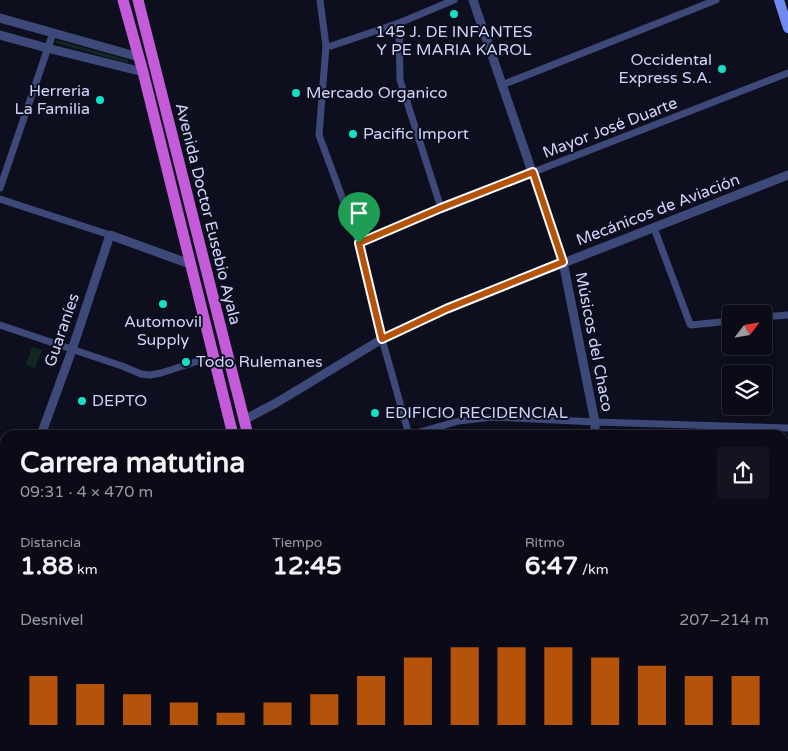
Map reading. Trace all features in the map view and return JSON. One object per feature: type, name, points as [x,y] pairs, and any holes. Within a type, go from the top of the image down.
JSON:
[{"type":"highway","name":"Avenida Doctor Eusebio Ayala","points":[[123,0],[143,72],[232,430]]},
{"type":"highway","name":"Avenida Doctor Eusebio Ayala","points":[[138,0],[247,430]]},
{"type":"main road","points":[[779,0],[788,28]]},
{"type":"street","points":[[320,0],[326,46],[319,135],[359,243],[382,339],[408,430]]},
{"type":"street","points":[[326,46],[331,46],[399,22],[454,0]]},
{"type":"street","name":"Músicos del Chaco","points":[[473,0],[563,262],[595,430]]},
{"type":"street","points":[[502,85],[716,0]]},
{"type":"street","points":[[0,18],[139,57]]},
{"type":"street","points":[[399,22],[400,80],[441,208]]},
{"type":"street","points":[[0,188],[53,33]]},
{"type":"street","points":[[0,35],[143,72]]},
{"type":"street","name":"Mayor José Duarte","points":[[359,243],[441,208],[788,73]]},
{"type":"street","name":"Mecánicos de Aviación","points":[[244,420],[276,403],[382,339],[446,309],[788,175]]},
{"type":"street","points":[[0,199],[110,235],[190,264]]},
{"type":"street","points":[[654,228],[688,321],[692,325],[722,322]]},
{"type":"street","name":"Guaraníes","points":[[43,430],[72,350],[110,235]]},
{"type":"street","points":[[772,316],[788,315]]},
{"type":"street","points":[[0,326],[141,374],[161,374],[214,356]]},
{"type":"street","points":[[428,430],[474,418],[493,417],[788,428]]},
{"type":"green space","points":[[56,40],[128,60],[128,62],[56,43]]},
{"type":"green space","points":[[32,347],[42,350],[35,368],[26,365]]},
{"type":"place","name":"145 J. DE INFANTES Y PE MARIA KAROL","points":[[454,14]]},
{"type":"place","name":"Occidental Express S.A.","points":[[722,69]]},
{"type":"place","name":"Mercado Organico","points":[[296,93]]},
{"type":"place","name":"Herreria La Familia","points":[[100,100]]},
{"type":"place","name":"Pacific Import","points":[[353,134]]},
{"type":"place","name":"Automovil Supply","points":[[163,304]]},
{"type":"place","name":"Todo Rulemanes","points":[[186,362]]},
{"type":"place","name":"DEPTO","points":[[82,401]]},
{"type":"place","name":"EDIFICIO RECIDENCIAL","points":[[375,413]]},
{"type":"route","points":[[533,172],[563,262],[446,309],[382,339],[359,243],[533,172]]}]
